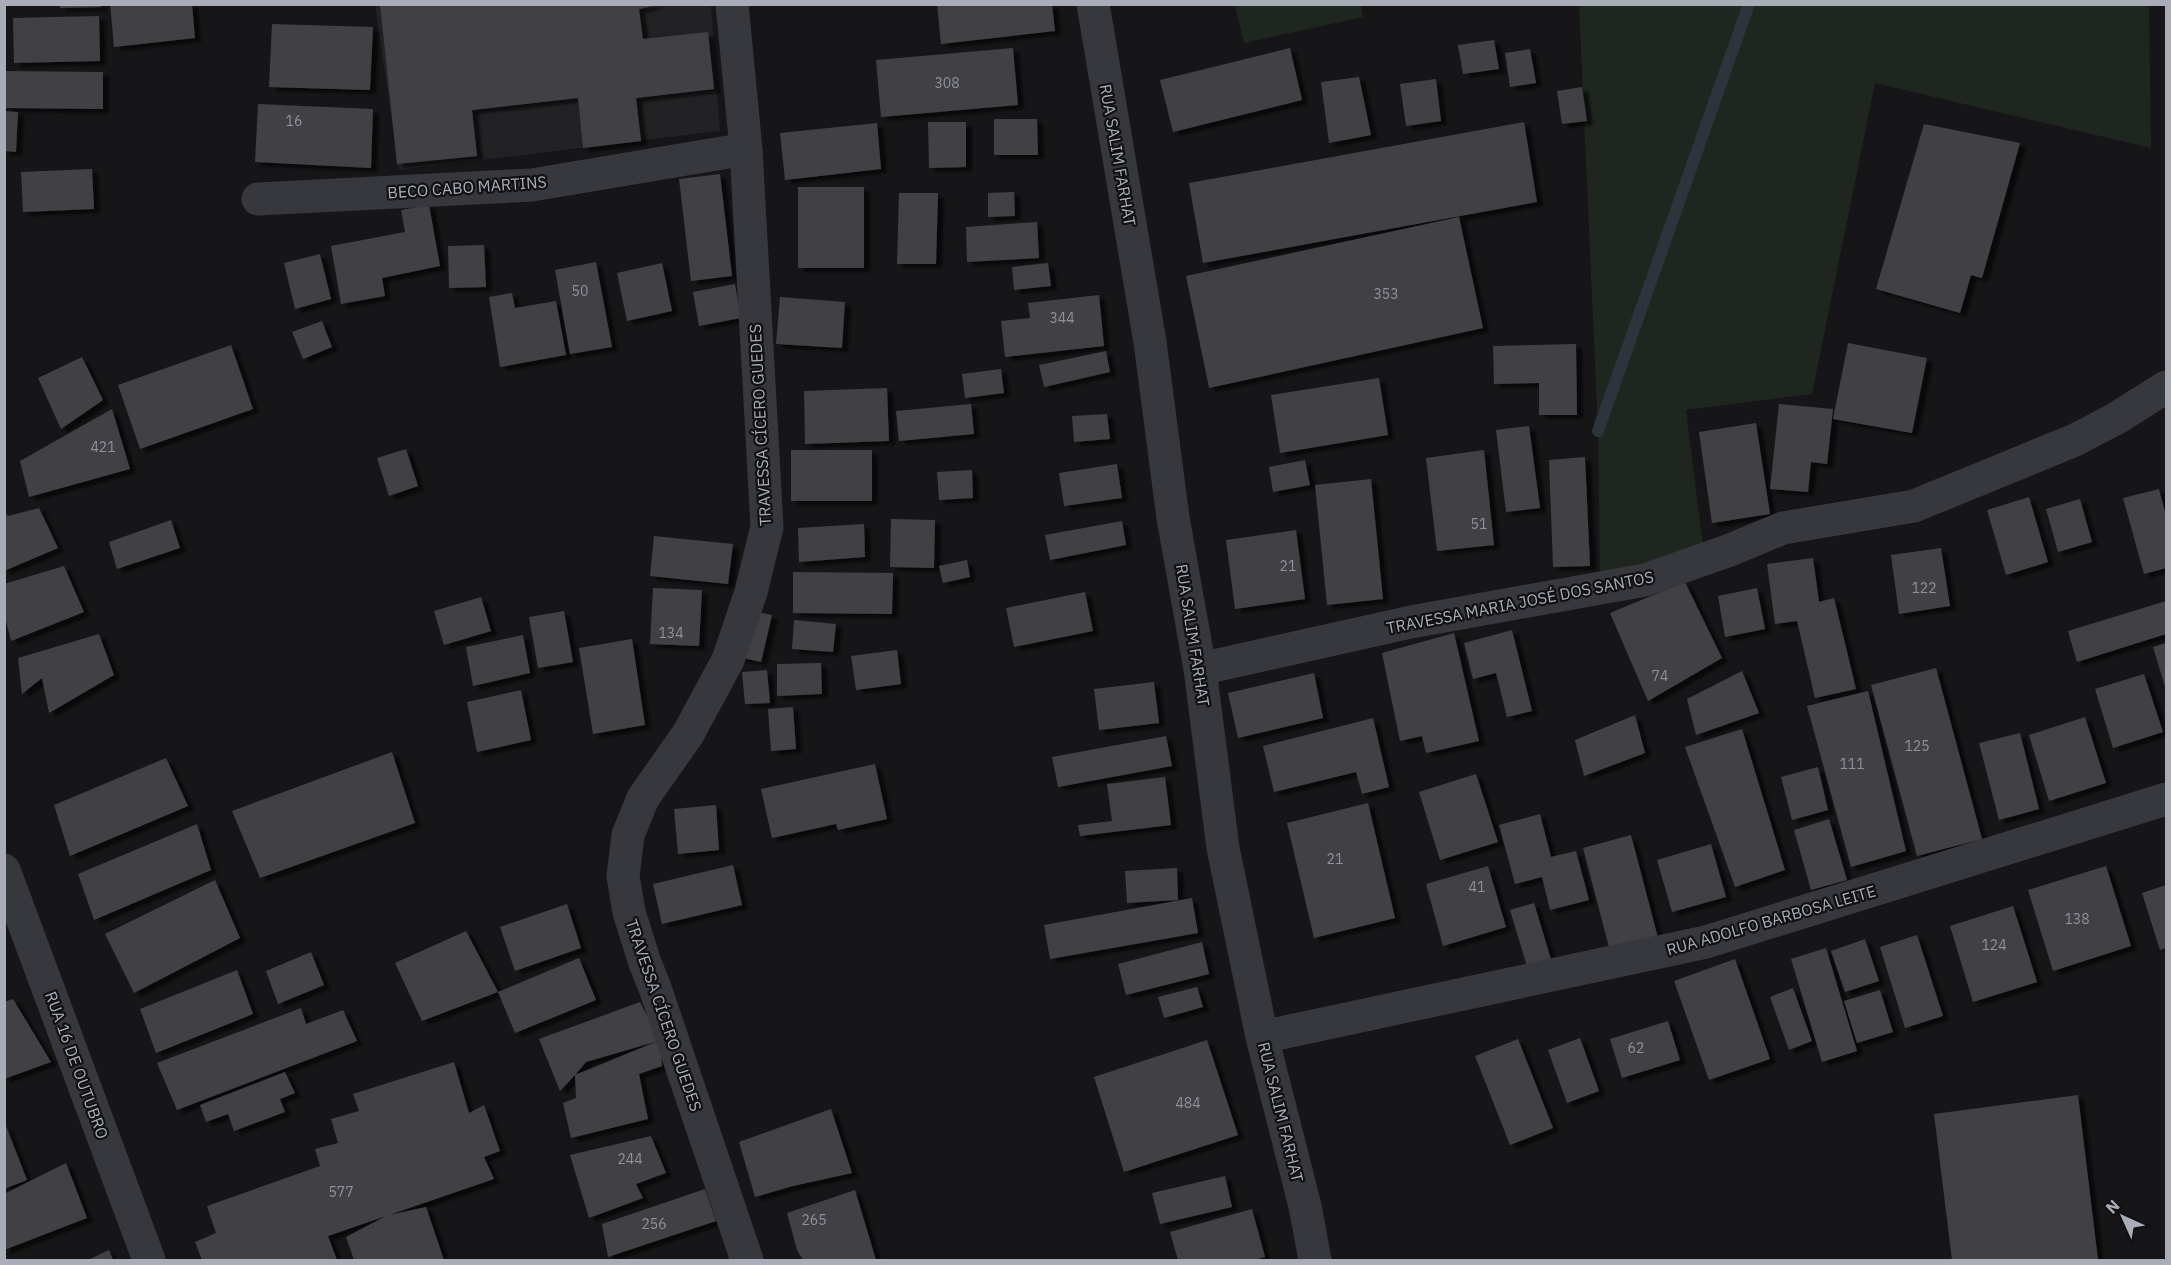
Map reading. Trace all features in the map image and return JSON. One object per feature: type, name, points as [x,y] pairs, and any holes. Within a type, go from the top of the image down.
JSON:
[{"type":"street","name":"TRAVESSA CÍCERO GUEDES","points":[[732,4],[746,149],[767,527],[751,592],[728,660],[688,734],[643,798],[628,836],[623,876],[629,912],[641,953],[656,988],[747,1260]]},
{"type":"street","name":"RUA SALIM FARHAT","points":[[1093,4],[1150,342],[1173,518],[1200,669],[1223,848],[1262,1037],[1305,1206],[1315,1260]]},
{"type":"street","name":"BECO CABO MARTINS","points":[[258,199],[532,185],[746,149]]},
{"type":"street","name":"TRAVESSA MARIA JOSÉ DOS SANTOS","points":[[1200,669],[1411,622],[1645,580],[1730,550],[1783,528],[1914,506],[2075,440],[2117,418],[2166,387]]},
{"type":"street","name":"RUA ADOLFO BARBOSA LEITE","points":[[1262,1037],[1706,942],[2166,800]]},
{"type":"street","name":"RUA 16 DE OUTUBRO","points":[[7,883],[149,1260]]},
{"type":"shaded area","points":[[375,5],[711,5],[720,131],[399,170]]},
{"type":"shaded area","points":[[1235,5],[1361,5],[1363,17],[1244,43]]},
{"type":"shaded area","points":[[1579,5],[2149,5],[2151,148],[1875,83],[1812,394],[1686,410],[1703,546],[1600,576],[1598,431]]},
{"type":"building","points":[[60,4],[101,4],[101,7],[60,8]]},
{"type":"building","points":[[110,4],[192,4],[195,38],[114,47]]},
{"type":"building","points":[[380,4],[661,4],[639,9],[643,39],[708,32],[714,89],[636,98],[641,141],[583,148],[578,98],[472,110],[477,156],[397,164]]},
{"type":"building","points":[[937,4],[1052,4],[1055,31],[941,44]]},
{"type":"building","points":[[99,16],[100,61],[14,63],[13,18]]},
{"type":"building","points":[[272,24],[373,27],[370,90],[269,87]]},
{"type":"building","points":[[1494,40],[1499,69],[1463,74],[1458,45]]},
{"type":"building","points":[[1013,48],[1018,105],[881,117],[876,60]]},
{"type":"building","points":[[1290,48],[1302,100],[1173,132],[1160,80]]},
{"type":"building","points":[[1530,49],[1536,83],[1510,87],[1505,53]]},
{"type":"building","points":[[4,71],[103,72],[103,109],[4,108]]},
{"type":"building","points":[[1359,77],[1371,135],[1329,143],[1321,82]]},
{"type":"building","points":[[1436,79],[1441,121],[1406,126],[1400,84]]},
{"type":"building","points":[[1582,87],[1587,121],[1562,124],[1557,91]]},
{"type":"building","points":[[258,104],[373,109],[371,168],[255,162]]},
{"type":"building","points":[[4,111],[18,112],[16,152],[4,151]]},
{"type":"building","points":[[994,119],[1037,119],[1038,155],[994,155]]},
{"type":"building","points":[[928,122],[966,122],[966,167],[929,168]]},
{"type":"building","points":[[1524,122],[1537,202],[1203,263],[1189,183]]},
{"type":"building","points":[[877,123],[881,169],[785,180],[780,133]]},
{"type":"building","points":[[1924,124],[2020,143],[1982,278],[1971,275],[1960,313],[1876,289]]},
{"type":"building","points":[[92,169],[94,209],[23,212],[21,172]]},
{"type":"building","points":[[720,174],[732,276],[691,281],[679,179]]},
{"type":"building","points":[[798,187],[864,187],[864,268],[798,268]]},
{"type":"building","points":[[1014,192],[1015,216],[988,217],[988,193]]},
{"type":"building","points":[[899,193],[938,193],[936,264],[897,264]]},
{"type":"building","points":[[429,205],[440,266],[382,278],[385,296],[341,304],[331,246],[405,232],[401,210]]},
{"type":"building","points":[[1459,217],[1483,328],[1209,388],[1186,276]]},
{"type":"building","points":[[1037,222],[1039,258],[967,262],[966,227]]},
{"type":"building","points":[[484,245],[486,287],[449,288],[448,246]]},
{"type":"building","points":[[320,254],[331,299],[295,309],[284,263]]},
{"type":"building","points":[[596,262],[612,347],[570,354],[555,270]]},
{"type":"building","points":[[662,263],[672,311],[627,321],[617,273]]},
{"type":"building","points":[[1048,263],[1051,286],[1014,290],[1012,267]]},
{"type":"building","points":[[735,284],[741,318],[699,326],[693,292]]},
{"type":"building","points":[[512,293],[515,308],[556,301],[566,355],[500,367],[489,297]]},
{"type":"building","points":[[1099,295],[1104,346],[1005,357],[1001,321],[1030,318],[1028,303]]},
{"type":"building","points":[[780,297],[845,302],[842,348],[776,344]]},
{"type":"building","points":[[322,321],[332,347],[303,359],[292,332]]},
{"type":"building","points":[[1848,343],[1927,358],[1912,433],[1833,419]]},
{"type":"building","points":[[1576,344],[1577,415],[1539,415],[1539,383],[1494,384],[1493,346]]},
{"type":"building","points":[[231,345],[253,409],[140,449],[118,385]]},
{"type":"building","points":[[1106,351],[1110,372],[1044,387],[1039,365]]},
{"type":"building","points":[[82,357],[103,400],[61,429],[38,378]]},
{"type":"building","points":[[1001,369],[1004,393],[965,398],[962,374]]},
{"type":"building","points":[[1379,378],[1388,435],[1280,453],[1271,395]]},
{"type":"building","points":[[887,388],[889,441],[805,444],[804,391]]},
{"type":"building","points":[[971,404],[974,434],[899,441],[896,411]]},
{"type":"building","points":[[1779,404],[1833,409],[1827,464],[1811,462],[1808,492],[1770,489]]},
{"type":"building","points":[[112,409],[130,469],[29,497],[20,461]]},
{"type":"building","points":[[1107,414],[1110,439],[1074,442],[1072,416]]},
{"type":"building","points":[[1756,423],[1770,514],[1712,523],[1699,432]]},
{"type":"building","points":[[1529,426],[1540,508],[1506,512],[1496,430]]},
{"type":"building","points":[[406,449],[418,486],[389,496],[377,458]]},
{"type":"building","points":[[791,450],[872,450],[872,501],[791,501]]},
{"type":"building","points":[[1484,450],[1494,545],[1437,551],[1426,458]]},
{"type":"building","points":[[1585,457],[1590,566],[1553,567],[1549,460]]},
{"type":"building","points":[[1305,460],[1310,485],[1273,492],[1269,467]]},
{"type":"building","points":[[1117,464],[1122,498],[1064,506],[1059,473]]},
{"type":"building","points":[[972,470],[973,498],[939,500],[937,472]]},
{"type":"building","points":[[1371,479],[1383,599],[1327,605],[1315,485]]},
{"type":"building","points":[[2159,489],[2166,516],[2166,568],[2144,574],[2123,498]]},
{"type":"building","points":[[2029,497],[2048,562],[2006,575],[1987,510]]},
{"type":"building","points":[[2080,499],[2092,542],[2058,552],[2046,509]]},
{"type":"building","points":[[39,508],[58,548],[4,571],[4,512],[8,516]]},
{"type":"building","points":[[891,519],[935,520],[934,568],[890,567]]},
{"type":"building","points":[[171,520],[180,548],[117,569],[109,542]]},
{"type":"building","points":[[1122,521],[1126,545],[1050,560],[1045,535]]},
{"type":"building","points":[[864,524],[865,557],[799,562],[798,528]]},
{"type":"building","points":[[1296,530],[1305,599],[1235,609],[1226,540]]},
{"type":"building","points":[[654,536],[733,544],[728,584],[650,576]]},
{"type":"building","points":[[1941,548],[1950,606],[1899,614],[1891,555]]},
{"type":"building","points":[[1813,558],[1819,602],[1834,598],[1856,689],[1815,698],[1797,621],[1775,624],[1767,564]]},
{"type":"building","points":[[967,560],[970,577],[943,583],[939,566]]},
{"type":"building","points":[[64,566],[84,612],[11,641],[4,613],[4,584]]},
{"type":"building","points":[[793,572],[893,573],[892,614],[793,613]]},
{"type":"building","points":[[1685,582],[1722,658],[1648,701],[1610,613]]},
{"type":"building","points":[[653,588],[702,590],[699,646],[650,644]]},
{"type":"building","points":[[1757,588],[1765,629],[1725,637],[1718,596]]},
{"type":"building","points":[[1085,592],[1093,631],[1014,647],[1006,608]]},
{"type":"building","points":[[481,597],[491,631],[444,645],[434,611]]},
{"type":"building","points":[[2166,601],[2166,634],[2077,662],[2068,631]]},
{"type":"building","points":[[748,610],[772,615],[761,662],[738,657]]},
{"type":"building","points":[[564,611],[573,662],[538,668],[529,617]]},
{"type":"building","points":[[794,620],[836,624],[833,652],[792,649]]},
{"type":"building","points":[[1512,630],[1532,711],[1507,717],[1496,673],[1473,679],[1464,643]]},
{"type":"building","points":[[1454,633],[1479,741],[1426,753],[1422,736],[1400,741],[1382,653]]},
{"type":"building","points":[[99,634],[114,675],[49,713],[42,678],[22,694],[18,658]]},
{"type":"building","points":[[523,635],[530,673],[473,686],[466,647]]},
{"type":"building","points":[[632,639],[645,725],[593,734],[579,648]]},
{"type":"building","points":[[2166,643],[2166,690],[2153,647]]},
{"type":"building","points":[[897,650],[901,684],[856,690],[851,656]]},
{"type":"building","points":[[821,663],[822,694],[777,696],[777,664]]},
{"type":"building","points":[[1936,668],[1982,839],[1917,856],[1871,685]]},
{"type":"building","points":[[767,670],[770,703],[745,704],[742,672]]},
{"type":"building","points":[[1742,671],[1759,713],[1696,735],[1687,699]]},
{"type":"building","points":[[1314,673],[1323,718],[1238,738],[1228,693]]},
{"type":"building","points":[[2144,674],[2163,732],[2113,748],[2095,689]]},
{"type":"building","points":[[1154,682],[1159,723],[1099,730],[1094,689]]},
{"type":"building","points":[[521,690],[531,740],[477,752],[467,702]]},
{"type":"building","points":[[1868,691],[1906,851],[1851,867],[1807,706]]},
{"type":"building","points":[[793,707],[796,749],[771,751],[768,709]]},
{"type":"building","points":[[1635,715],[1645,753],[1584,776],[1575,740]]},
{"type":"building","points":[[2085,717],[2106,783],[2049,801],[2029,735]]},
{"type":"building","points":[[1373,718],[1389,787],[1362,794],[1356,772],[1274,792],[1263,746]]},
{"type":"building","points":[[1742,729],[1785,870],[1735,887],[1685,747]]},
{"type":"building","points":[[2020,733],[2039,809],[1999,820],[1979,743]]},
{"type":"building","points":[[1166,736],[1172,766],[1058,787],[1052,757]]},
{"type":"building","points":[[392,752],[415,823],[260,878],[232,811]]},
{"type":"building","points":[[166,758],[188,806],[70,856],[54,805]]},
{"type":"building","points":[[875,764],[887,819],[838,830],[836,824],[772,838],[761,789]]},
{"type":"building","points":[[1818,767],[1828,810],[1792,820],[1781,777]]},
{"type":"building","points":[[1476,774],[1498,842],[1440,860],[1419,792]]},
{"type":"building","points":[[1165,777],[1171,825],[1080,836],[1078,825],[1112,821],[1107,784]]},
{"type":"building","points":[[1368,803],[1395,918],[1314,938],[1287,823]]},
{"type":"building","points":[[716,805],[719,850],[678,854],[674,809]]},
{"type":"building","points":[[1540,814],[1551,857],[1576,851],[1589,900],[1550,910],[1542,877],[1515,884],[1499,825]]},
{"type":"building","points":[[1829,819],[1847,880],[1811,890],[1794,830]]},
{"type":"building","points":[[197,824],[211,870],[94,920],[78,874]]},
{"type":"building","points":[[1631,835],[1658,938],[1610,951],[1583,848]]},
{"type":"building","points":[[1711,844],[1726,897],[1672,912],[1657,860]]},
{"type":"building","points":[[733,865],[742,905],[662,924],[653,884]]},
{"type":"building","points":[[1488,866],[1506,927],[1443,946],[1426,884]]},
{"type":"building","points":[[2106,866],[2131,946],[2053,971],[2028,890]]},
{"type":"building","points":[[1177,868],[1178,900],[1127,903],[1125,871]]},
{"type":"building","points":[[215,880],[240,938],[134,993],[105,934]]},
{"type":"building","points":[[2166,885],[2166,948],[2160,950],[2142,893]]},
{"type":"building","points":[[1192,898],[1198,933],[1050,959],[1044,925]]},
{"type":"building","points":[[1534,903],[1553,966],[1529,973],[1510,910]]},
{"type":"building","points":[[567,904],[581,948],[515,971],[500,927]]},
{"type":"building","points":[[2013,906],[2037,982],[1973,1002],[1950,926]]},
{"type":"building","points":[[466,931],[498,992],[422,1021],[395,963]]},
{"type":"building","points":[[1917,935],[1943,1016],[1905,1028],[1880,947]]},
{"type":"building","points":[[1865,939],[1879,981],[1845,992],[1831,951]]},
{"type":"building","points":[[1202,942],[1209,974],[1126,995],[1118,964]]},
{"type":"building","points":[[1826,948],[1857,1051],[1822,1062],[1791,959]]},
{"type":"building","points":[[311,952],[324,985],[278,1004],[266,971]]},
{"type":"building","points":[[579,958],[596,1000],[515,1033],[498,992]]},
{"type":"building","points":[[1735,959],[1770,1059],[1709,1080],[1674,981]]},
{"type":"building","points":[[237,970],[253,1014],[156,1053],[140,1009]]},
{"type":"building","points":[[1197,987],[1203,1007],[1164,1018],[1158,997]]},
{"type":"building","points":[[1793,988],[1812,1041],[1789,1050],[1770,997]]},
{"type":"building","points":[[1880,990],[1893,1032],[1857,1043],[1844,1001]]},
{"type":"building","points":[[13,999],[51,1062],[4,1079],[4,1002]]},
{"type":"building","points":[[640,1002],[660,1041],[662,1066],[639,1074],[648,1119],[571,1138],[563,1103],[576,1098],[575,1075],[560,1091],[539,1039]],"holes":[[[658,1041],[575,1075],[586,1062]]]},
{"type":"building","points":[[301,1008],[306,1024],[343,1010],[357,1041],[177,1110],[157,1063]]},
{"type":"building","points":[[1668,1021],[1680,1060],[1622,1078],[1610,1039]]},
{"type":"building","points":[[1580,1038],[1599,1091],[1567,1103],[1548,1050]]},
{"type":"building","points":[[1518,1039],[1553,1128],[1510,1145],[1475,1056]]},
{"type":"building","points":[[1207,1040],[1238,1135],[1124,1172],[1094,1077]]},
{"type":"building","points":[[454,1062],[469,1113],[484,1105],[500,1151],[484,1157],[494,1179],[389,1215],[426,1207],[444,1260],[354,1260],[346,1237],[386,1216],[328,1236],[337,1260],[202,1260],[195,1242],[216,1233],[207,1206],[320,1166],[315,1149],[338,1143],[331,1119],[359,1111],[353,1094]]},
{"type":"building","points":[[285,1072],[295,1093],[280,1099],[285,1112],[234,1131],[228,1114],[206,1122],[200,1105]]},
{"type":"building","points":[[2078,1095],[2098,1260],[1952,1260],[1934,1114]]},
{"type":"building","points":[[831,1109],[852,1173],[755,1197],[739,1142]]},
{"type":"building","points":[[6,1126],[27,1180],[4,1189],[4,1127]]},
{"type":"building","points":[[651,1136],[666,1173],[636,1184],[643,1198],[589,1218],[570,1155]]},
{"type":"building","points":[[66,1163],[87,1218],[4,1250],[4,1194]]},
{"type":"building","points":[[1225,1176],[1232,1207],[1160,1224],[1152,1193]]},
{"type":"building","points":[[705,1189],[716,1221],[608,1257],[602,1224]]},
{"type":"building","points":[[855,1190],[876,1260],[803,1260],[797,1250],[787,1213]]},
{"type":"building","points":[[1252,1209],[1265,1257],[1254,1260],[1178,1260],[1170,1232]]},
{"type":"building","points":[[109,1250],[113,1260],[88,1260]]},
{"type":"waterway","points":[[1598,431],[1749,4]]}]
